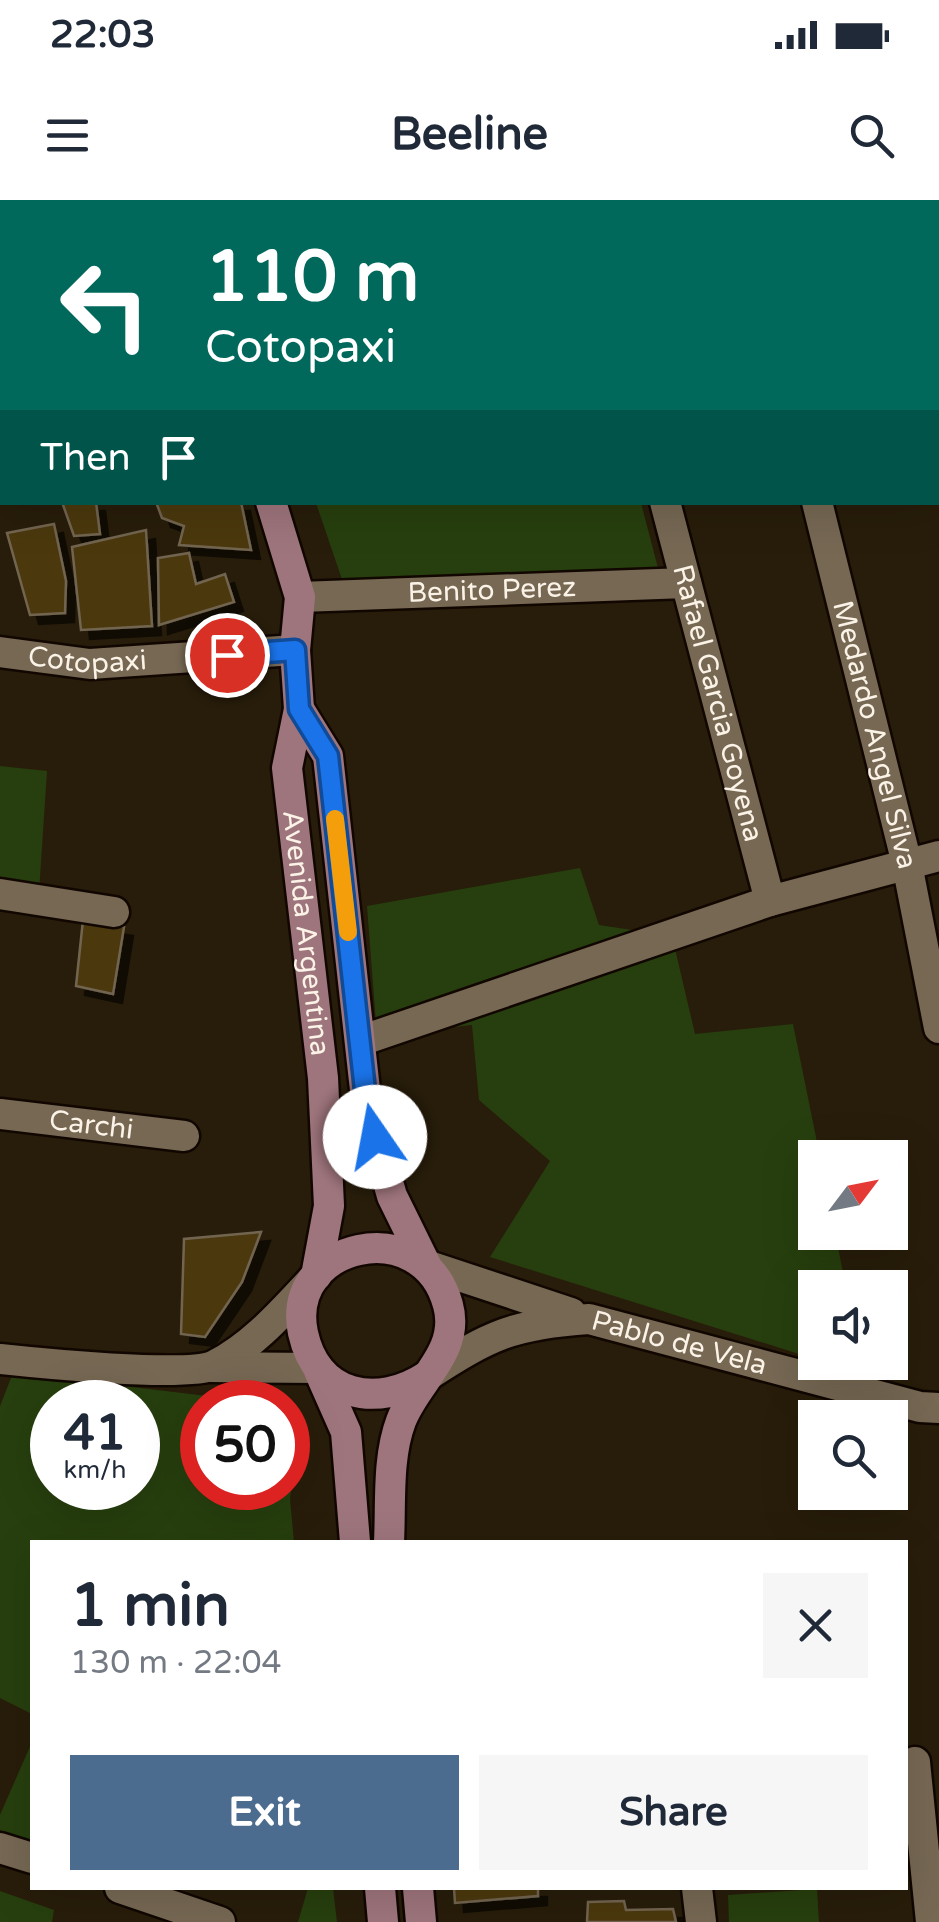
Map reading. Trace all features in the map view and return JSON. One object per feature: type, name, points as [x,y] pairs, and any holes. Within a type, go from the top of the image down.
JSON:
[{"type":"main road","name":"Avenida Argentina","points":[[272,505],[300,597],[295,650],[299,709],[287,768],[323,1078],[329,1206],[316,1276]]},
{"type":"main road","name":"Avenida Argentina","points":[[299,709],[328,756],[367,1108],[392,1196],[426,1266]]},
{"type":"main road","points":[[355,1540],[346,1432],[306,1347],[301,1323],[304,1298],[316,1276],[334,1259],[356,1249],[381,1246],[405,1252],[426,1266],[442,1286],[450,1321],[442,1356],[401,1421],[392,1463],[389,1540]]},
{"type":"main road","points":[[318,1368],[336,1384],[359,1394],[384,1396],[427,1376]]},
{"type":"main road","points":[[380,1890],[383,1922]]},
{"type":"main road","points":[[418,1890],[422,1922]]},
{"type":"street","name":"Rafael Garcia Goyena","points":[[667,505],[770,901]]},
{"type":"street","name":"Medardo Angel Silva","points":[[818,505],[907,864],[939,1028]]},
{"type":"street","name":"Benito Perez","points":[[300,597],[686,583]]},
{"type":"street","name":"Cotopaxi","points":[[0,652],[90,664],[295,650]]},
{"type":"street","points":[[360,1041],[770,901],[939,856]]},
{"type":"street","points":[[0,894],[114,912]]},
{"type":"street","name":"Carchi","points":[[0,1114],[184,1136]]},
{"type":"street","points":[[426,1266],[588,1319]]},
{"type":"street","points":[[212,1367],[270,1325],[316,1276]]},
{"type":"street","name":"Pablo de Vela","points":[[427,1376],[491,1335],[533,1322],[588,1319],[920,1407],[939,1408]]},
{"type":"street","points":[[0,1359],[75,1368],[318,1368]]},
{"type":"street","points":[[920,1762],[931,1922]]},
{"type":"street","points":[[0,1848],[30,1857]]},
{"type":"street","points":[[126,1890],[220,1922]]},
{"type":"street","points":[[697,1890],[701,1922]]},
{"type":"green space","points":[[317,505],[642,505],[658,568],[348,597]]},
{"type":"green space","points":[[0,766],[47,771],[39,892],[0,886]]},
{"type":"green space","points":[[580,868],[599,925],[672,936],[695,1034],[793,1024],[817,1140],[798,1140],[798,1250],[838,1250],[843,1270],[798,1270],[798,1354],[490,1257],[550,1161],[479,1100],[472,1025],[377,1036],[367,906]]},
{"type":"green space","points":[[13,1373],[72,1380],[30,1380],[30,1510],[160,1510],[160,1390],[180,1393],[180,1510],[291,1510],[294,1540],[30,1540],[30,1713],[0,1698],[0,1406]]},
{"type":"green space","points":[[30,1747],[30,1852],[0,1830],[0,1815]]},
{"type":"green space","points":[[307,1890],[333,1890],[337,1922],[298,1922]]},
{"type":"green space","points":[[817,1890],[819,1922],[729,1922],[728,1895]]},
{"type":"green space","points":[[0,1891],[54,1910],[52,1922],[0,1922]]},
{"type":"building","points":[[63,505],[96,505],[100,534],[74,536]]},
{"type":"building","points":[[157,505],[242,505],[251,550],[179,545],[184,526],[162,518]]},
{"type":"building","points":[[54,524],[66,581],[65,613],[30,615],[7,533]]},
{"type":"building","points":[[146,530],[152,626],[81,630],[72,547]]},
{"type":"building","points":[[189,553],[196,584],[225,574],[234,602],[159,625],[158,558]]},
{"type":"building","points":[[83,920],[124,927],[113,994],[76,986]]},
{"type":"building","points":[[261,1232],[242,1282],[205,1337],[181,1334],[184,1239]]},
{"type":"building","points":[[454,1890],[538,1890],[538,1896],[455,1903]]},
{"type":"building","points":[[624,1901],[626,1910],[673,1909],[676,1922],[587,1922],[588,1902]]},
{"type":"slow traffic","points":[[335,819],[348,932]]},
{"type":"route","points":[[227,655],[295,650],[299,709],[328,756],[367,1108],[375,1137]]}]
